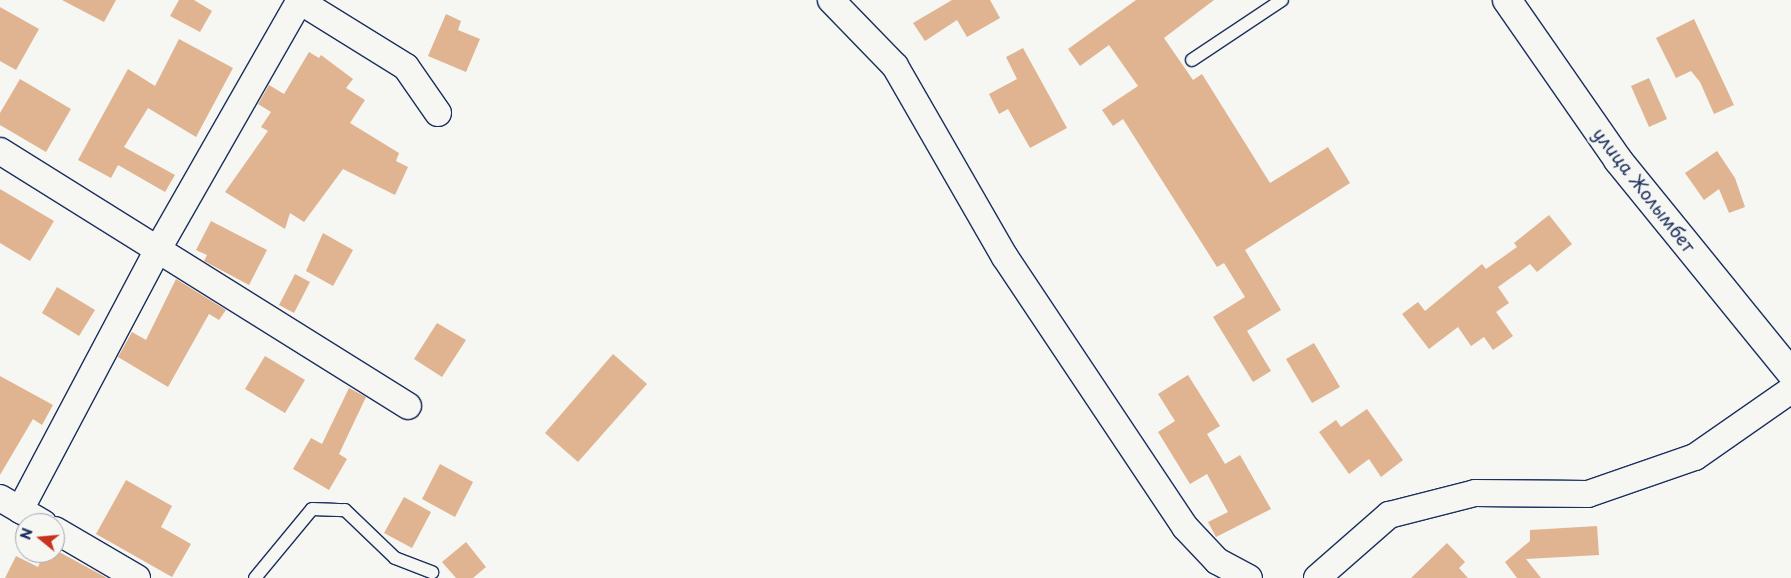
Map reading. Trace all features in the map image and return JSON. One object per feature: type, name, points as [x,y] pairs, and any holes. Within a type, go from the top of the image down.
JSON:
[{"type":"street","points":[[26,513],[10,504],[158,249],[299,0],[406,67],[438,113]]},
{"type":"street","points":[[831,0],[895,66],[1005,257],[1184,528],[1217,561],[1249,578]]},
{"type":"street","name":"улица Жолымбет","points":[[1507,0],[1618,160],[1791,372]]},
{"type":"street","points":[[0,151],[408,406]]},
{"type":"street","points":[[1317,578],[1389,515],[1475,493],[1588,494],[1696,457],[1791,390]]},
{"type":"street","points":[[65,536],[137,578]]},
{"type":"lane","points":[[1192,60],[1282,0]]},
{"type":"lane","points":[[254,578],[312,510],[345,510],[395,558],[432,572]]},
{"type":"building","points":[[62,0],[116,0],[104,22]]},
{"type":"building","points":[[179,0],[194,0],[212,11],[200,32],[170,16]]},
{"type":"building","points":[[952,0],[990,0],[1000,18],[967,37],[957,20],[925,41],[913,23]]},
{"type":"building","points":[[1136,0],[1214,0],[1164,38],[1193,80],[1202,74],[1270,183],[1328,147],[1350,183],[1245,250],[1281,310],[1247,331],[1271,371],[1253,382],[1213,317],[1245,297],[1224,263],[1217,267],[1123,119],[1113,126],[1102,110],[1138,86],[1109,45],[1080,66],[1068,49]]},
{"type":"building","points":[[0,7],[39,29],[16,70],[0,61]]},
{"type":"building","points":[[446,14],[461,21],[458,30],[480,39],[466,72],[428,56]]},
{"type":"building","points":[[1694,19],[1734,105],[1714,114],[1700,82],[1691,71],[1676,78],[1656,38]]},
{"type":"building","points":[[179,39],[233,68],[196,137],[148,108],[124,147],[175,175],[165,192],[118,165],[111,178],[78,160],[128,69],[155,86]]},
{"type":"building","points":[[1023,48],[1067,128],[1030,148],[1008,109],[999,114],[989,94],[1017,79],[1006,57]]},
{"type":"building","points":[[309,52],[319,58],[321,55],[353,79],[346,88],[365,100],[350,123],[399,153],[396,161],[408,167],[395,195],[343,169],[304,222],[290,213],[285,229],[225,192],[268,131],[261,127],[271,112],[258,104],[269,85],[284,94]]},
{"type":"building","points":[[1649,78],[1667,119],[1649,127],[1631,86]]},
{"type":"building","points":[[20,79],[71,109],[46,152],[0,125],[0,113]]},
{"type":"building","points":[[1717,151],[1735,178],[1745,207],[1729,213],[1719,189],[1704,200],[1685,173]]},
{"type":"building","points":[[0,189],[54,221],[30,261],[0,243]]},
{"type":"building","points":[[1549,215],[1572,244],[1537,272],[1530,264],[1498,287],[1509,303],[1496,312],[1513,336],[1493,350],[1484,337],[1471,346],[1458,327],[1429,349],[1402,314],[1418,302],[1425,311],[1482,264],[1486,269],[1517,247],[1514,243]]},
{"type":"building","points":[[211,221],[267,250],[249,285],[204,261],[207,255],[196,250]]},
{"type":"building","points":[[323,233],[353,250],[333,286],[306,271]]},
{"type":"building","points":[[295,274],[310,282],[294,313],[279,305]]},
{"type":"building","points":[[176,279],[226,310],[219,320],[209,314],[168,387],[118,357],[132,332],[146,340]]},
{"type":"building","points":[[57,287],[95,310],[79,336],[42,313]]},
{"type":"building","points":[[437,323],[466,340],[442,377],[414,359]]},
{"type":"building","points":[[1314,343],[1340,387],[1312,403],[1286,359]]},
{"type":"building","points":[[613,354],[647,384],[578,462],[545,433]]},
{"type":"building","points":[[265,356],[305,380],[285,413],[245,389]]},
{"type":"building","points":[[1188,375],[1220,426],[1207,434],[1225,464],[1240,455],[1271,509],[1216,537],[1208,522],[1228,512],[1207,474],[1190,484],[1158,432],[1175,421],[1158,394]]},
{"type":"building","points":[[0,376],[53,405],[42,425],[33,419],[0,475]]},
{"type":"building","points":[[349,388],[366,397],[339,454],[347,459],[329,490],[293,469],[311,438],[322,444]]},
{"type":"building","points":[[1367,409],[1403,460],[1381,477],[1369,459],[1349,474],[1319,432],[1336,420],[1341,427]]},
{"type":"building","points":[[440,464],[473,482],[455,517],[422,499]]},
{"type":"building","points":[[126,480],[172,506],[161,527],[191,544],[172,577],[96,534]]},
{"type":"building","points":[[404,497],[431,512],[412,548],[384,533]]},
{"type":"building","points":[[1597,526],[1599,555],[1526,559],[1541,578],[1517,578],[1505,562],[1530,541],[1530,530]]},
{"type":"building","points":[[466,542],[486,567],[473,578],[456,578],[442,562]]},
{"type":"building","points":[[1447,543],[1465,562],[1459,568],[1468,578],[1411,578]]},
{"type":"building","points":[[65,555],[107,578],[5,578],[15,558],[15,563],[30,563],[38,567],[40,563],[65,563]]}]
